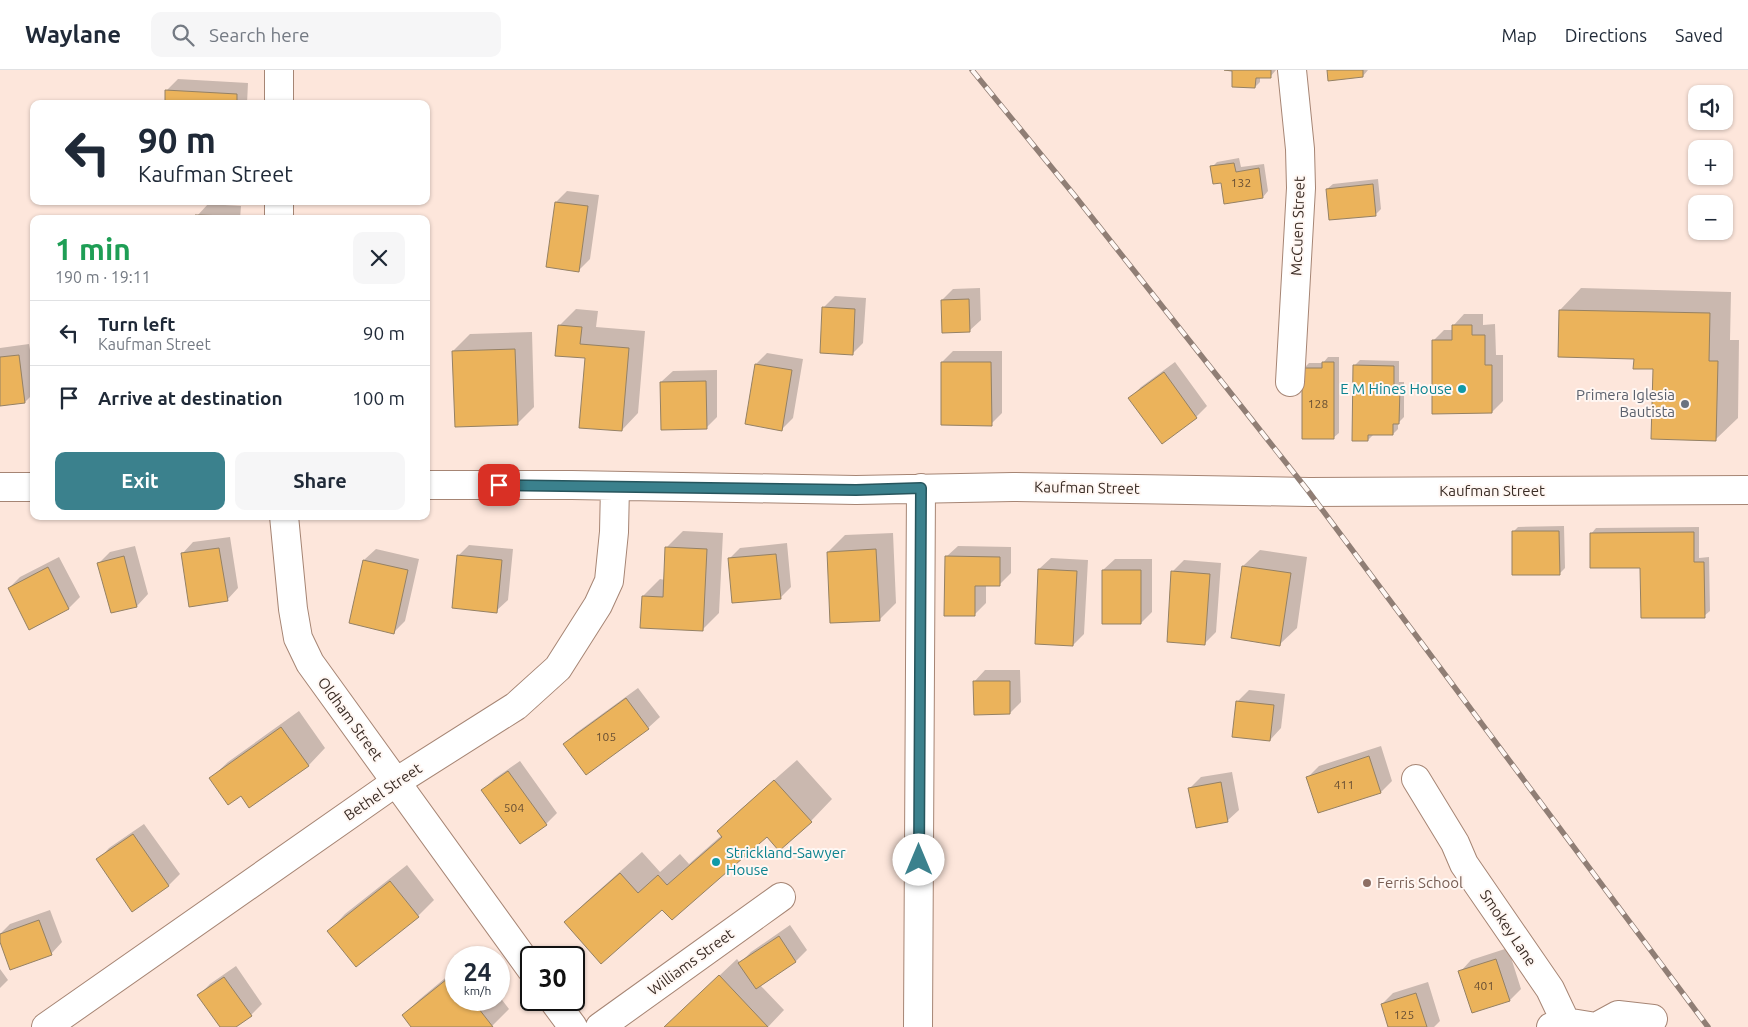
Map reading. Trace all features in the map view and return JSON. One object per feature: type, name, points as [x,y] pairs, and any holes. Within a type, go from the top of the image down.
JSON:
[{"type":"street","points":[[279,70],[279,100]]},
{"type":"street","name":"McCuen Street","points":[[1290,382],[1300,188],[1300,149],[1292,70]]},
{"type":"street","name":"Kaufman Street","points":[[430,485],[856,490],[1013,487],[1299,492],[1748,490]]},
{"type":"street","name":"Bethel Street","points":[[46,1027],[396,782],[516,706],[558,668],[598,605],[608,581],[614,532],[615,486]]},
{"type":"street","points":[[0,487],[30,487]]},
{"type":"street","points":[[918,1027],[921,488]]},
{"type":"street","name":"Oldham Street","points":[[284,520],[293,609],[298,638],[310,663],[520,954]]},
{"type":"street","name":"Smokey Lane","points":[[1416,779],[1455,843],[1464,864],[1550,989],[1561,1025]]},
{"type":"street","name":"Williams Street","points":[[600,1027],[781,897]]},
{"type":"street","points":[[562,1011],[573,1027]]},
{"type":"street","points":[[1561,1025],[1596,1027],[1618,1015],[1653,1019]]},
{"type":"building","points":[[1224,70],[1271,70],[1271,78],[1256,78],[1255,88],[1232,87],[1232,71]]},
{"type":"building","points":[[1327,70],[1363,70],[1363,77],[1328,81]]},
{"type":"building","points":[[165,90],[237,94],[237,100],[165,100]]},
{"type":"building","points":[[1234,163],[1236,172],[1259,168],[1263,198],[1224,204],[1221,183],[1213,184],[1210,166]]},
{"type":"building","points":[[1373,184],[1376,216],[1329,220],[1326,189]]},
{"type":"building","points":[[555,202],[588,206],[579,272],[546,267]]},
{"type":"building","points":[[969,299],[970,332],[942,333],[941,300]]},
{"type":"building","points":[[822,307],[855,309],[853,355],[820,353]]},
{"type":"building","name":"Primera Iglesia Bautista","points":[[1559,310],[1710,313],[1709,361],[1718,361],[1716,441],[1651,439],[1653,369],[1633,369],[1634,359],[1558,357]]},
{"type":"building","points":[[558,325],[582,327],[580,344],[629,348],[622,431],[579,428],[585,358],[555,356]]},
{"type":"building","name":"E M Hines House","points":[[1452,325],[1472,325],[1472,335],[1485,335],[1485,365],[1492,365],[1492,413],[1432,414],[1432,340],[1452,340]]},
{"type":"building","points":[[515,349],[518,425],[455,427],[452,351]]},
{"type":"building","points":[[19,355],[25,403],[0,406],[0,357]]},
{"type":"building","points":[[941,362],[991,362],[992,426],[941,425]]},
{"type":"building","points":[[1322,362],[1334,362],[1334,439],[1302,439],[1302,368],[1322,368]]},
{"type":"building","points":[[755,364],[792,370],[782,431],[745,424]]},
{"type":"building","points":[[1353,365],[1394,366],[1394,387],[1400,387],[1399,424],[1393,424],[1393,435],[1368,435],[1368,441],[1352,441]]},
{"type":"building","points":[[1164,372],[1197,418],[1162,444],[1128,398]]},
{"type":"building","points":[[706,381],[707,429],[661,430],[660,382]]},
{"type":"building","points":[[1512,531],[1559,531],[1560,575],[1512,575]]},
{"type":"building","points":[[1694,532],[1694,562],[1704,562],[1705,618],[1641,618],[1640,568],[1590,568],[1590,533]]},
{"type":"building","points":[[665,547],[707,549],[703,631],[640,628],[642,596],[663,597]]},
{"type":"building","points":[[219,548],[228,601],[189,607],[181,553]]},
{"type":"building","points":[[876,549],[880,621],[830,623],[827,552]]},
{"type":"building","points":[[776,554],[781,599],[732,603],[728,558]]},
{"type":"building","points":[[457,555],[502,560],[497,613],[452,608]]},
{"type":"building","points":[[124,556],[137,607],[111,613],[97,563]]},
{"type":"building","points":[[945,556],[1000,557],[1000,586],[975,586],[975,616],[944,616]]},
{"type":"building","points":[[363,560],[408,570],[394,634],[349,623]]},
{"type":"building","points":[[1242,566],[1291,573],[1280,646],[1231,638]]},
{"type":"building","points":[[48,567],[69,609],[29,630],[8,588]]},
{"type":"building","points":[[1038,569],[1077,571],[1073,646],[1035,644]]},
{"type":"building","points":[[1102,570],[1141,570],[1141,624],[1102,624]]},
{"type":"building","points":[[1171,571],[1210,574],[1205,645],[1167,642]]},
{"type":"building","points":[[973,681],[1010,681],[1010,714],[974,715]]},
{"type":"building","points":[[626,698],[649,729],[586,775],[563,744]]},
{"type":"building","points":[[1236,701],[1274,705],[1270,741],[1232,737]]},
{"type":"building","points":[[281,727],[309,766],[249,808],[241,796],[228,805],[209,778]]},
{"type":"building","points":[[1369,756],[1381,793],[1318,813],[1306,777]]},
{"type":"building","points":[[508,771],[547,825],[520,844],[481,790]]},
{"type":"building","name":"Strickland-Sawyer House","points":[[774,780],[812,822],[779,851],[767,837],[672,920],[662,910],[601,964],[564,922],[620,873],[638,893],[658,875],[667,885],[722,837],[717,831]]},
{"type":"building","points":[[1221,782],[1228,822],[1196,828],[1188,788]]},
{"type":"building","points":[[133,834],[169,886],[132,912],[96,859]]},
{"type":"building","points":[[390,881],[419,917],[356,967],[327,931]]},
{"type":"building","points":[[39,920],[52,955],[10,970],[0,942],[0,934]]},
{"type":"building","points":[[779,936],[796,962],[756,989],[738,963]]},
{"type":"building","points":[[1496,959],[1510,1001],[1472,1013],[1458,971]]},
{"type":"building","points":[[719,975],[768,1027],[664,1027]]},
{"type":"building","points":[[224,977],[252,1016],[236,1027],[220,1027],[197,995]]},
{"type":"building","points":[[445,981],[445,1011],[481,1011],[493,1027],[411,1027],[402,1015]]},
{"type":"building","points":[[1416,993],[1427,1027],[1388,1027],[1381,1004]]},
{"type":"railway","points":[[972,70],[1075,196],[1309,492],[1708,1027]]},
{"type":"place","name":"E M Hines House","points":[[1462,389]]},
{"type":"place","name":"Primera Iglesia Bautista","points":[[1685,404]]},
{"type":"place","name":"Strickland-Sawyer House","points":[[716,862]]},
{"type":"place","name":"Ferris School","points":[[1367,883]]},
{"type":"route","points":[[499,485],[856,490],[921,488],[919,860]]}]
